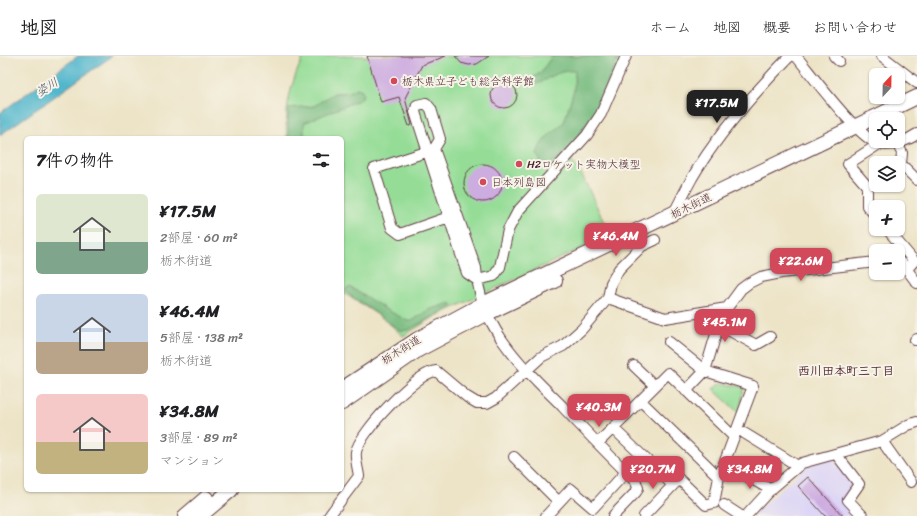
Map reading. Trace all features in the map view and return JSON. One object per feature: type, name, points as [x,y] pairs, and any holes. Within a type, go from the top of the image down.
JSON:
[{"type":"highway","name":"栃木街道","points":[[344,388],[418,339],[865,129],[917,97]]},
{"type":"highway","points":[[905,114],[917,108]]},
{"type":"highway","name":"栃木街道","points":[[344,402],[418,350],[486,308],[674,214],[865,129]]},
{"type":"highway","points":[[185,516],[214,492]]},
{"type":"highway","points":[[200,516],[229,492]]},
{"type":"street","points":[[613,516],[636,492],[638,488],[636,482],[526,371],[503,344],[486,308],[477,280],[476,268],[434,149],[440,139],[431,109],[426,103],[417,105],[415,112],[429,151],[467,273],[477,280],[494,276],[500,267],[508,230],[518,211],[587,135],[601,114],[626,56]]},
{"type":"street","points":[[674,214],[693,177],[712,149],[767,79],[790,56]]},
{"type":"street","points":[[796,56],[865,129]]},
{"type":"street","points":[[882,56],[917,83]]},
{"type":"street","points":[[905,139],[917,134]]},
{"type":"street","points":[[869,207],[867,186],[848,164],[873,148]]},
{"type":"street","points":[[900,148],[902,153],[901,164],[917,180]]},
{"type":"street","points":[[429,151],[374,169],[378,184],[392,228],[395,232],[400,234],[449,217]]},
{"type":"street","points":[[893,236],[914,261],[906,269],[917,283]]},
{"type":"street","points":[[329,516],[359,476],[356,452],[361,439],[389,406],[416,380],[432,371],[436,371],[467,397],[477,403],[487,403],[496,398],[540,357],[563,346],[582,330],[608,298],[611,283],[619,268],[642,246],[655,240]]},
{"type":"street","points":[[686,391],[705,371],[727,308],[749,282],[762,277],[869,263]]},
{"type":"street","points":[[608,298],[665,318],[727,308]]},
{"type":"street","points":[[720,326],[756,345],[770,337]]},
{"type":"street","points":[[649,514],[679,479],[706,505],[714,503],[719,477],[739,435],[753,386],[705,371],[669,342]]},
{"type":"street","points":[[634,366],[655,386]]},
{"type":"street","points":[[598,444],[668,373],[686,391],[739,435],[798,466]]},
{"type":"street","points":[[641,401],[719,477]]},
{"type":"street","points":[[746,516],[770,490],[802,463],[882,441],[908,425],[917,422]]},
{"type":"street","points":[[614,429],[673,485]]},
{"type":"street","points":[[882,441],[911,482]]},
{"type":"street","points":[[836,454],[859,484],[848,500],[864,516]]},
{"type":"street","points":[[514,458],[558,501]]},
{"type":"street","points":[[546,516],[558,501],[571,489],[593,508],[626,472]]},
{"type":"street","points":[[740,472],[770,490]]},
{"type":"street","points":[[724,505],[741,516]]},
{"type":"shaded area","points":[[831,457],[854,483],[844,497],[861,516],[751,516],[807,466]]},
{"type":"green space","points":[[304,56],[623,56],[599,107],[585,130],[566,153],[582,175],[610,235],[434,317],[403,336],[383,318],[344,294],[344,136],[287,136],[288,106],[295,75]]},
{"type":"green space","points":[[552,56],[619,56],[598,105],[582,131],[566,151],[557,159],[549,164],[542,165],[537,154],[541,144],[564,122],[574,90],[575,71],[563,72],[532,86],[529,85],[530,80],[541,72]]},
{"type":"green space","points":[[357,88],[362,90],[363,94],[361,99],[304,123],[304,136],[289,136],[289,108],[314,106],[334,93],[350,92]]},
{"type":"green space","points":[[350,287],[408,321],[412,321],[428,310],[451,303],[453,306],[408,330],[401,331],[347,293],[346,289]]},
{"type":"green space","points":[[721,383],[744,387],[739,413],[713,389]]},
{"type":"water","name":"姿川","points":[[78,56],[112,56],[0,135],[0,113]]},
{"type":"building","name":"栃木県立子ども総合科学館","points":[[367,56],[446,56],[422,65],[405,98],[412,125],[409,126],[399,97],[381,102]]},
{"type":"building","name":"栃木県立子ども総合科学館","points":[[455,56],[489,56],[477,64],[469,65],[461,63]]},
{"type":"building","points":[[504,82],[513,86],[517,95],[513,104],[504,108],[495,104],[491,95],[495,86]]},
{"type":"building","name":"日本列島図","points":[[479,164],[487,164],[499,173],[502,183],[499,193],[493,199],[487,202],[479,202],[467,193],[464,187],[464,179],[473,167]]},
{"type":"building","points":[[808,477],[843,516],[825,516],[798,486]]},
{"type":"place","name":"栃木県立子ども総合科学館","points":[[394,81]]},
{"type":"place","name":"H2ロケット実物大模型","points":[[519,164]]},
{"type":"place","name":"日本列島図","points":[[483,182]]},
{"type":"district","name":"西川田本町三丁目","points":[[846,371]]}]
